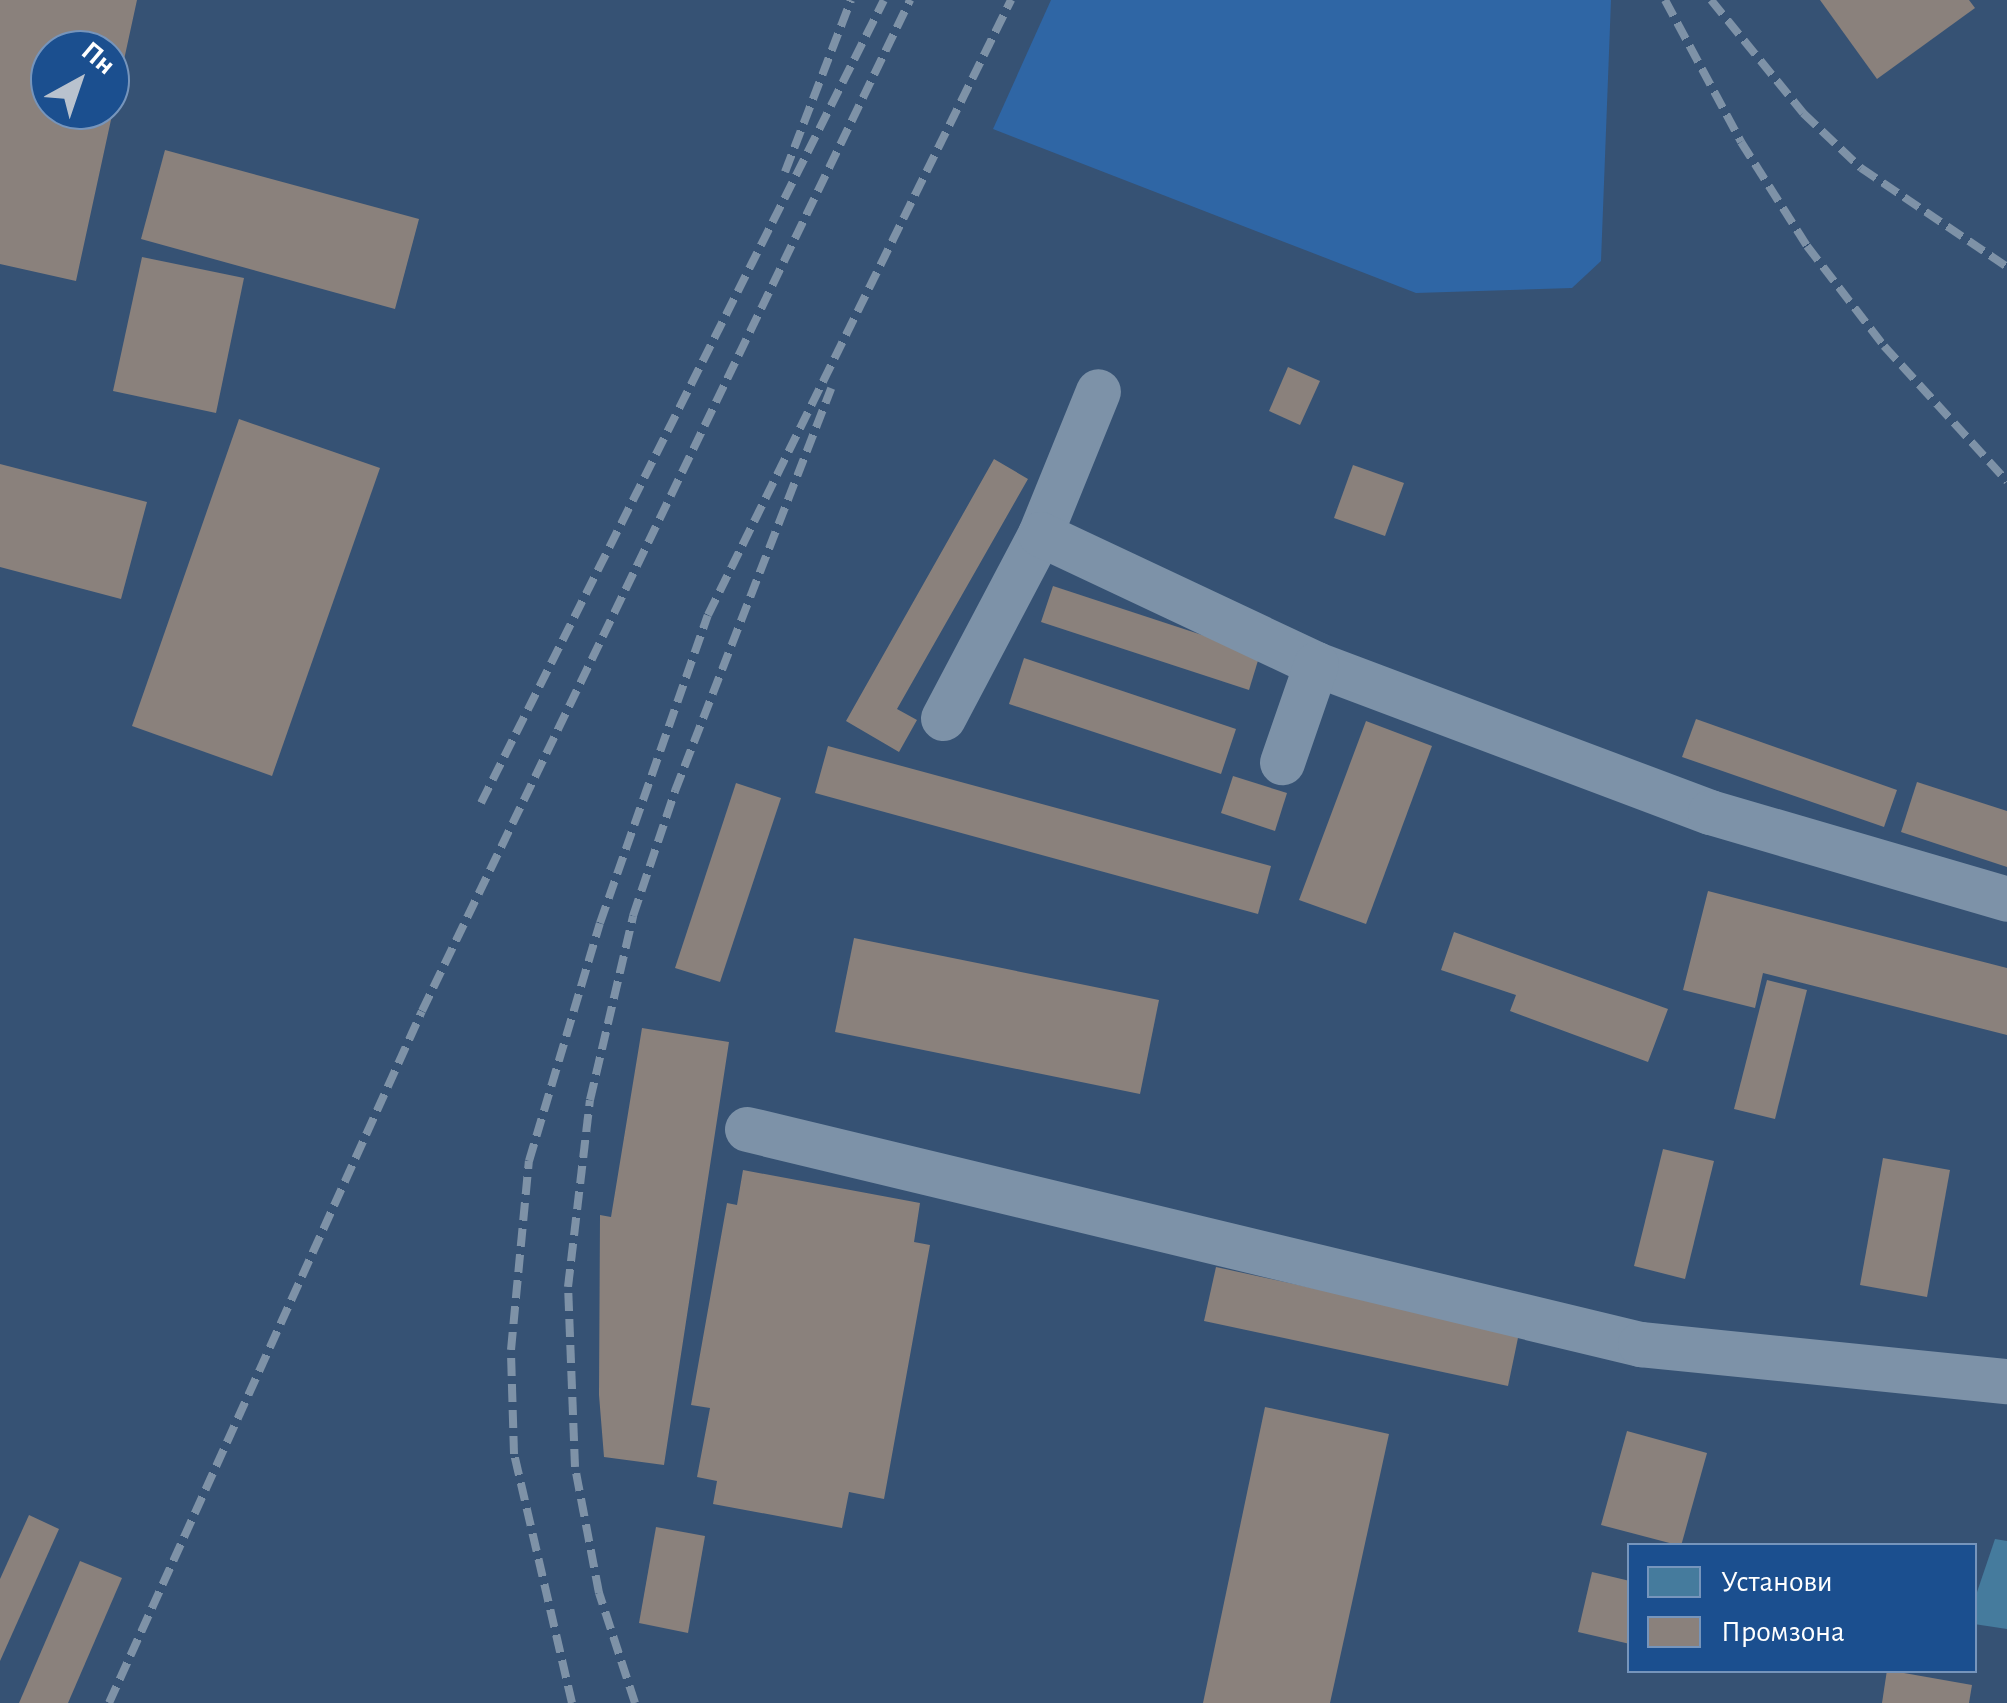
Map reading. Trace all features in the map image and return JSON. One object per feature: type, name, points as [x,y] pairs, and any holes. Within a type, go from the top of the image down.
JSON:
[{"type":"lane","points":[[943,718],[1040,534],[1098,391]]},
{"type":"lane","points":[[1040,534],[1316,664],[1710,812],[2007,899]]},
{"type":"lane","points":[[1282,762],[1316,664]]},
{"type":"lane","points":[[747,1129],[1640,1344],[2007,1381]]},
{"type":"shaded area","points":[[1051,0],[1611,0],[1601,261],[1572,288],[1416,293],[993,129]]},
{"type":"building: Установи","points":[[1995,1539],[2007,1541],[2007,1629],[1977,1624],[1977,1592]]},
{"type":"building: Промзона","points":[[0,0],[137,0],[130,32],[30,30],[30,130],[109,130],[76,281],[0,264]]},
{"type":"building: Промзона","points":[[1820,0],[1969,0],[1975,8],[1877,79]]},
{"type":"building: Промзона","points":[[165,150],[419,219],[395,309],[141,239]]},
{"type":"building: Промзона","points":[[142,257],[244,278],[216,413],[113,391]]},
{"type":"building: Промзона","points":[[1288,367],[1320,381],[1300,425],[1269,411]]},
{"type":"building: Промзона","points":[[239,419],[380,468],[272,776],[132,726]]},
{"type":"building: Промзона","points":[[994,459],[1028,479],[897,709],[917,720],[899,752],[846,721]]},
{"type":"building: Промзона","points":[[0,464],[147,502],[121,599],[0,567]]},
{"type":"building: Промзона","points":[[1353,465],[1404,483],[1385,536],[1334,518]]},
{"type":"building: Промзона","points":[[1053,586],[1260,654],[1249,690],[1041,622]]},
{"type":"building: Промзона","points":[[1024,658],[1236,729],[1221,774],[1009,704]]},
{"type":"building: Промзона","points":[[1696,719],[1897,790],[1884,827],[1682,757]]},
{"type":"building: Промзона","points":[[1366,721],[1432,746],[1366,924],[1299,900]]},
{"type":"building: Промзона","points":[[828,746],[1271,866],[1258,914],[815,793]]},
{"type":"building: Промзона","points":[[1233,776],[1287,793],[1275,831],[1221,813]]},
{"type":"building: Промзона","points":[[1917,782],[2007,811],[2007,867],[1901,832]]},
{"type":"building: Промзона","points":[[736,783],[781,798],[720,982],[675,968]]},
{"type":"building: Промзона","points":[[1708,891],[2007,968],[2007,1035],[1763,973],[1755,1008],[1683,990]]},
{"type":"building: Промзона","points":[[1454,932],[1668,1009],[1648,1062],[1510,1011],[1516,995],[1441,970]]},
{"type":"building: Промзона","points":[[854,938],[1159,1000],[1140,1094],[835,1032]]},
{"type":"building: Промзона","points":[[1767,980],[1807,990],[1775,1119],[1734,1109]]},
{"type":"building: Промзона","points":[[642,1028],[729,1042],[664,1465],[604,1457],[599,1395],[600,1215],[611,1217]]},
{"type":"building: Промзона","points":[[1663,1149],[1714,1161],[1685,1279],[1634,1266]]},
{"type":"building: Промзона","points":[[1883,1158],[1950,1170],[1927,1297],[1860,1285]]},
{"type":"building: Промзона","points":[[743,1170],[920,1203],[914,1242],[930,1245],[884,1499],[849,1492],[842,1528],[713,1504],[717,1481],[697,1477],[710,1408],[691,1405],[727,1203],[737,1205]]},
{"type":"building: Промзона","points":[[1216,1267],[1519,1333],[1508,1386],[1204,1321]]},
{"type":"building: Промзона","points":[[1265,1407],[1389,1434],[1330,1703],[1203,1703]]},
{"type":"building: Промзона","points":[[1627,1431],[1707,1453],[1682,1543],[1601,1525]]},
{"type":"building: Промзона","points":[[29,1515],[59,1529],[0,1661],[0,1579]]},
{"type":"building: Промзона","points":[[656,1527],[705,1536],[688,1633],[639,1623]]},
{"type":"building: Промзона","points":[[80,1561],[122,1578],[68,1703],[19,1703]]},
{"type":"building: Промзона","points":[[1592,1572],[1627,1580],[1627,1643],[1578,1632]]},
{"type":"building: Промзона","points":[[1887,1673],[1972,1685],[1969,1703],[1882,1703]]},
{"type":"railway","points":[[785,172],[851,0]]},
{"type":"railway","points":[[481,803],[884,0]]},
{"type":"railway","points":[[109,1703],[422,1011],[910,0]]},
{"type":"railway","points":[[572,1703],[514,1454],[511,1350],[529,1161],[600,923],[708,615],[1011,0]]},
{"type":"railway","points":[[1665,0],[1741,142],[1807,246],[1884,346],[2007,481]]},
{"type":"railway","points":[[1711,0],[1803,113],[1861,168],[2007,267]]},
{"type":"railway","points":[[635,1703],[599,1593],[575,1467],[568,1287],[590,1100],[633,916],[675,791],[831,388]]}]
